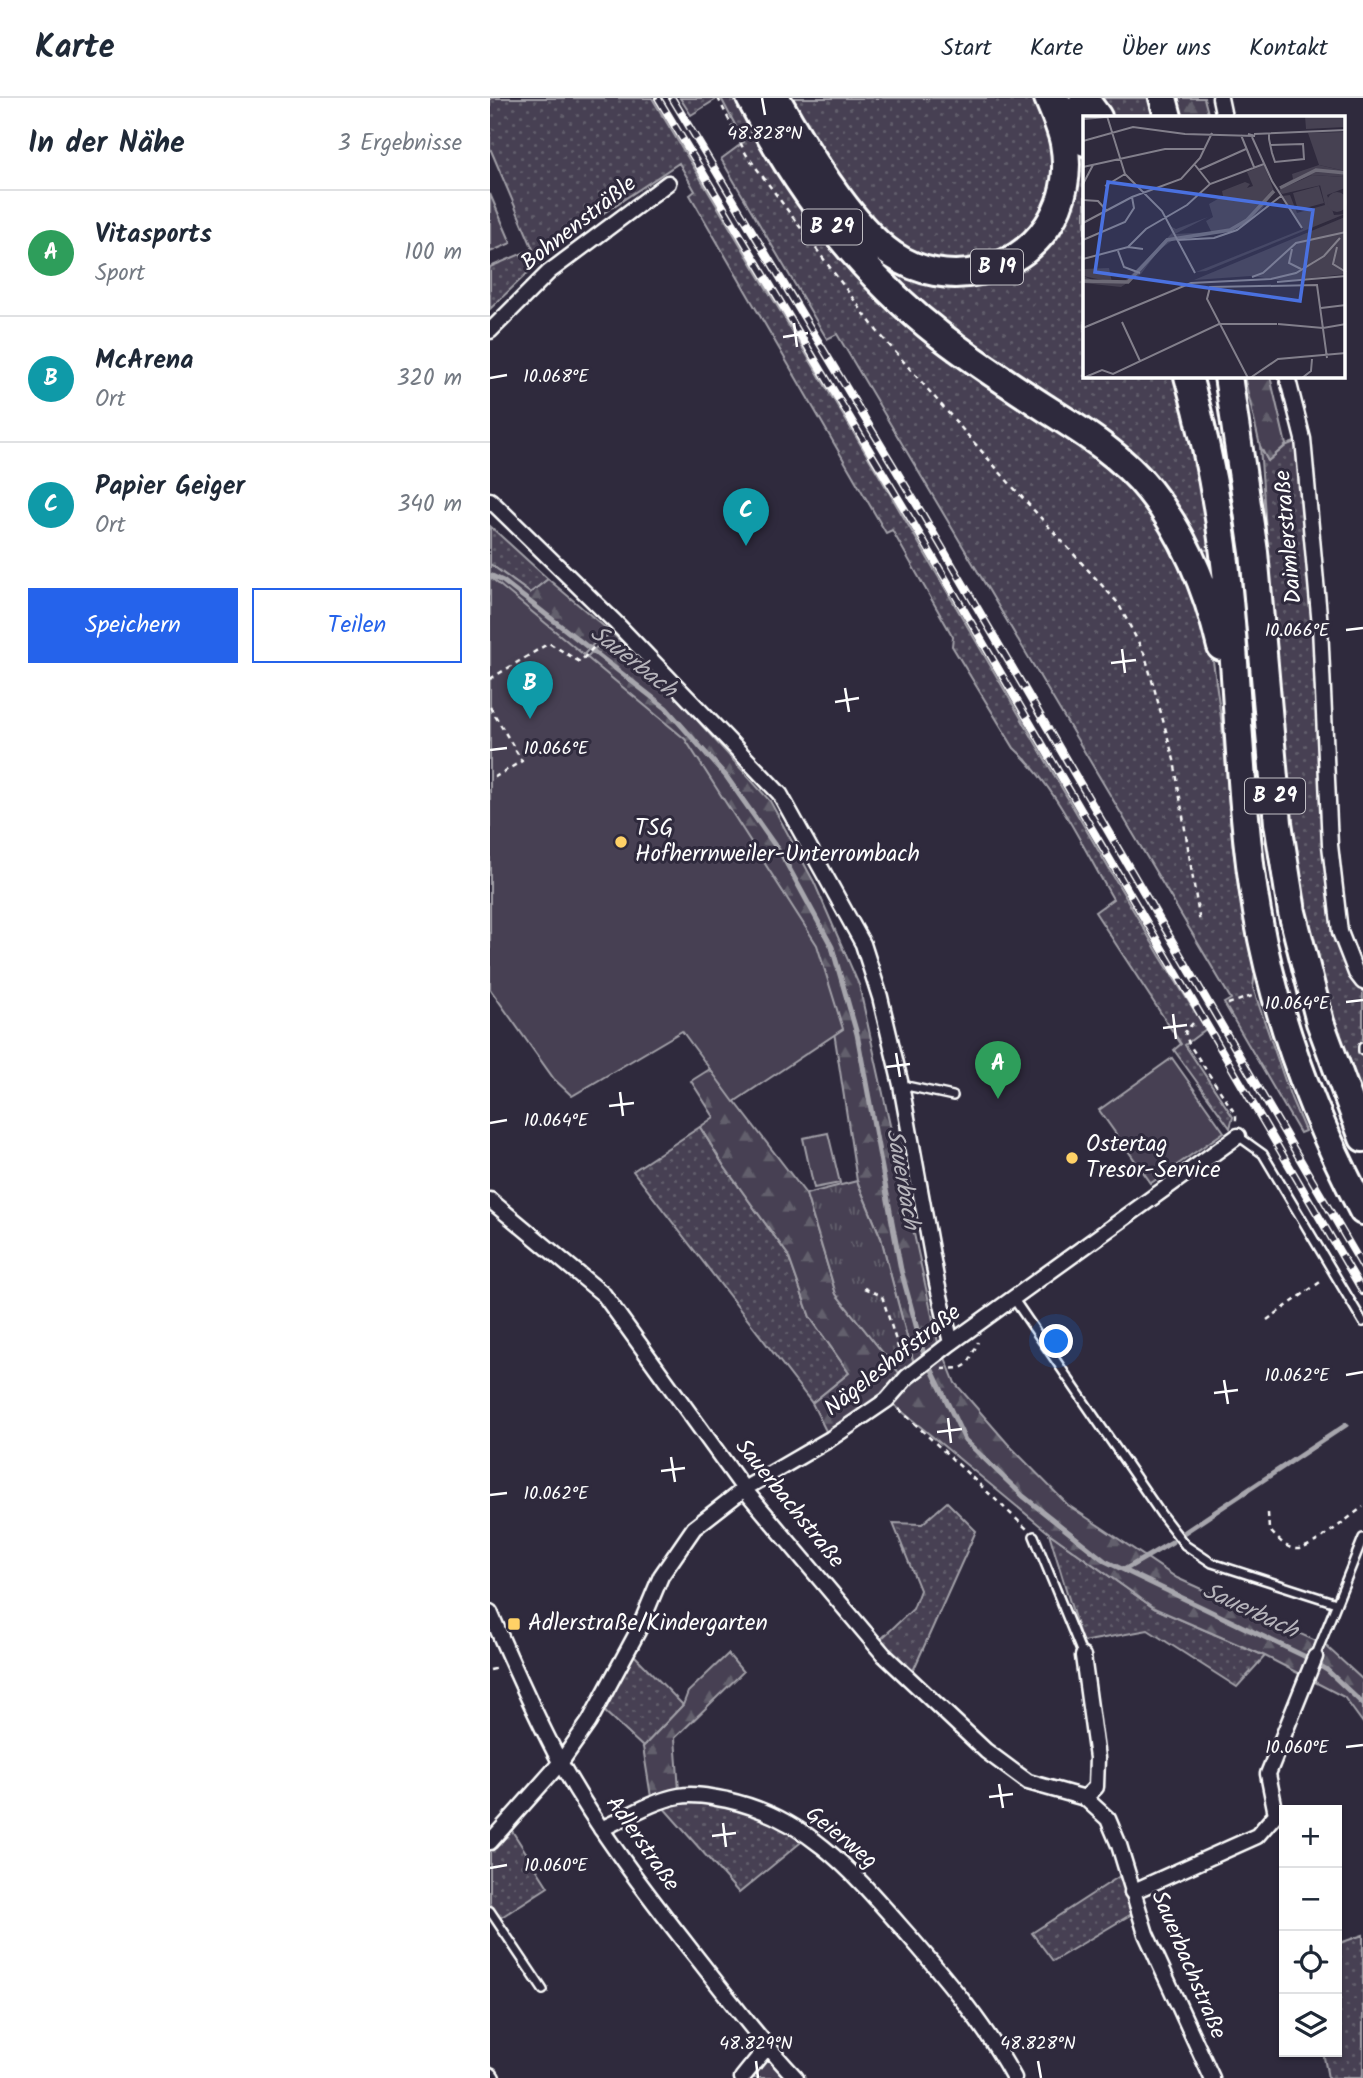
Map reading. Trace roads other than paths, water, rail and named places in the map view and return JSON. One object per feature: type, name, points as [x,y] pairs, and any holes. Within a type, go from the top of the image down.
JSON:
[{"type":"highway","name":"B 29","points":[[750,98],[822,215],[867,268],[939,335],[1088,435],[1148,489],[1179,534],[1200,580],[1216,627],[1239,728]]},
{"type":"highway","name":"B 19","points":[[776,98],[798,138],[864,229],[892,255],[914,266],[942,274],[967,274],[992,269],[1019,257],[1041,236],[1057,211],[1066,162],[1064,142],[1048,98]]},
{"type":"highway","points":[[1055,98],[1083,139]]},
{"type":"highway","points":[[1084,98],[1097,116]]},
{"type":"highway","points":[[1163,98],[1168,116]]},
{"type":"highway","name":"B 29","points":[[1188,378],[1208,457],[1219,519],[1228,590],[1255,899],[1271,977],[1296,1063],[1336,1161],[1363,1212]]},
{"type":"highway","name":"B 29","points":[[1218,378],[1237,444],[1254,552],[1278,823],[1292,912],[1320,1022],[1363,1138]]},
{"type":"highway","points":[[1228,378],[1237,444]]},
{"type":"street","points":[[1220,98],[1224,116]]},
{"type":"street","name":"Bohnensträßle","points":[[490,331],[549,272],[668,183]]},
{"type":"street","name":"Daimlerstraße","points":[[1288,378],[1303,439],[1321,626],[1330,845],[1339,932],[1356,973],[1363,982]]},
{"type":"street","points":[[490,499],[615,622],[780,794],[863,944],[880,997],[901,1085],[947,1346]]},
{"type":"street","name":"Nägeleshofstraße","points":[[490,1842],[561,1762],[589,1721],[638,1631],[661,1576],[694,1528],[744,1489],[830,1438],[887,1400],[908,1376],[947,1346],[1238,1136]]},
{"type":"street","name":"Sauerbachstraße","points":[[490,1200],[604,1295],[744,1489],[884,1655],[986,1751],[1028,1782],[1085,1798],[1108,1819],[1119,1845],[1146,1934],[1212,2078]]},
{"type":"street","name":"Adlerstraße","points":[[490,1612],[517,1675],[561,1762],[601,1829],[645,1891],[767,2047],[796,2078]]},
{"type":"street","points":[[1083,1656],[1097,1758],[1096,1787],[1085,1798]]},
{"type":"street","points":[[1132,1892],[1258,1836],[1276,1814],[1268,1774],[1311,1663]]},
{"type":"street","name":"Geierweg","points":[[601,1829],[680,1795],[710,1797],[755,1807],[796,1827],[848,1867],[941,1972],[1014,2078]]},
{"type":"street","points":[[742,2078],[767,2047]]},
{"type":"lane","points":[[901,1085],[953,1096]]},
{"type":"lane","points":[[1238,1136],[1263,1154],[1363,1322]]},
{"type":"lane","points":[[1013,1298],[1185,1545],[1212,1563],[1336,1603]]},
{"type":"lane","points":[[1034,1536],[1083,1656]]},
{"type":"lane","points":[[1311,1663],[1363,1538]]},
{"type":"lane","points":[[490,1911],[543,1990]]},
{"type":"waterway","name":"Sauerbach","points":[[490,575],[503,581],[666,708],[726,776],[783,857],[832,947],[857,1034],[901,1270],[923,1351],[965,1440],[1023,1496],[1105,1561],[1304,1656],[1327,1670],[1363,1704]]},
{"type":"waterway","points":[[1185,1532],[1346,1425]]},
{"type":"waterway","points":[[1124,1570],[1172,1542]]},
{"type":"railway","points":[[658,98],[913,523],[1363,1292]]},
{"type":"railway","points":[[672,98],[923,515],[1363,1267]]},
{"type":"place","name":"Papier Geiger","points":[[746,546]]},
{"type":"place","name":"McArena","points":[[530,719]]},
{"type":"place","name":"TSG Hofherrnweiler-Unterrombach","points":[[621,842]]},
{"type":"place","name":"Vitasports","points":[[998,1099]]},
{"type":"place","name":"Ostertag Tresor-Service","points":[[1072,1158]]},
{"type":"place","name":"Adlerstraße/Kindergarten","points":[[514,1624]]}]
